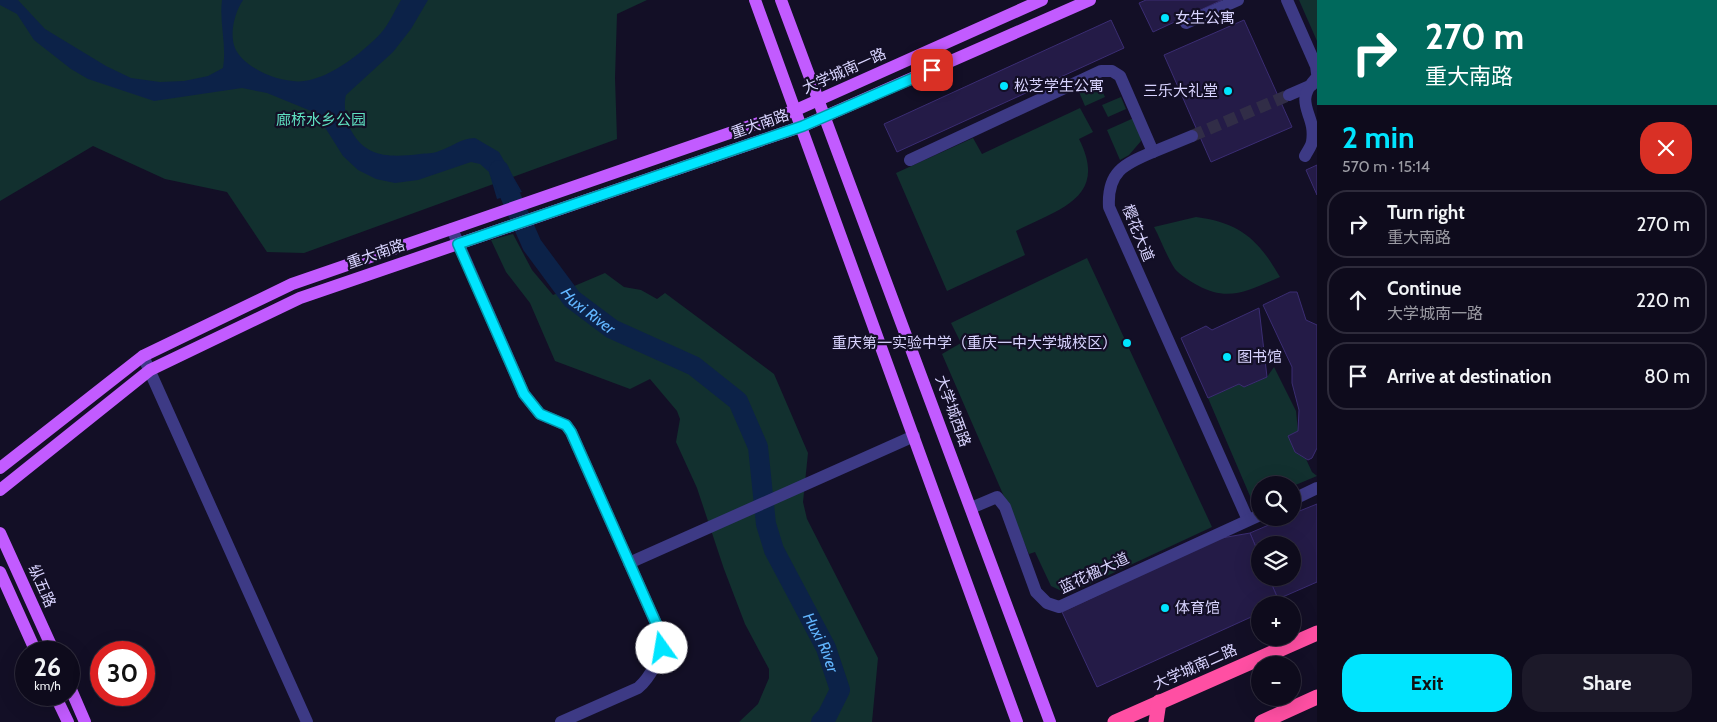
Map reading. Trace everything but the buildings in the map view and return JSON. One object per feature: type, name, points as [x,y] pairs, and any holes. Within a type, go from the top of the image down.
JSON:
[{"type":"highway","name":"大学城南二路","points":[[1115,722],[1317,633]]},
{"type":"highway","points":[[1262,722],[1317,697]]},
{"type":"highway","points":[[1156,722],[1158,702]]},
{"type":"main road","points":[[755,0],[803,126],[1017,722]]},
{"type":"main road","name":"大学城西路","points":[[781,0],[826,116],[1050,722]]},
{"type":"main road","name":"大学城南一路","points":[[796,110],[1042,0]]},
{"type":"main road","points":[[803,126],[1090,0]]},
{"type":"main road","name":"重大南路","points":[[0,468],[143,356],[292,284],[796,110]]},
{"type":"main road","name":"重大南路","points":[[0,490],[150,370],[300,298],[803,126]]},
{"type":"main road","name":"纵五路","points":[[0,533],[49,641]]},
{"type":"main road","points":[[0,572],[31,641]]},
{"type":"main road","points":[[61,706],[68,722]]},
{"type":"main road","points":[[78,706],[85,722]]},
{"type":"street","points":[[1186,23],[1238,0]]},
{"type":"street","points":[[1286,0],[1316,66],[1317,75],[1304,99],[1312,128],[1312,142],[1305,156]]},
{"type":"street","points":[[910,160],[1102,71],[1112,70],[1120,76],[1129,92],[1153,152]]},
{"type":"street","points":[[1289,95],[1312,85]]},
{"type":"street","name":"樱花大道","points":[[1192,136],[1135,160],[1117,173],[1108,190],[1109,207],[1251,511]]},
{"type":"street","points":[[452,229],[524,394],[540,414],[566,425],[663,639],[662,648],[647,681],[638,688],[568,721]]},
{"type":"street","points":[[143,356],[307,722]]},
{"type":"street","points":[[629,563],[914,436]]},
{"type":"street","points":[[1301,496],[1317,488]]},
{"type":"street","name":"蓝花楹大道","points":[[971,508],[997,497],[1005,507],[1036,592],[1047,603],[1059,607],[1251,518]]},
{"type":"green space","name":"廊桥水乡公园","points":[[0,0],[647,0],[617,14],[615,78],[617,139],[304,253],[267,252],[227,192],[165,179],[93,146],[0,201]]},
{"type":"green space","points":[[1299,0],[1317,0],[1317,41]]},
{"type":"green space","points":[[1099,84],[1105,97],[1085,106],[1079,92]]},
{"type":"green space","points":[[1121,97],[1126,109],[1108,117],[1102,105]]},
{"type":"green space","points":[[1080,108],[1093,132],[1079,139],[1087,159],[1088,175],[1084,188],[1075,199],[1063,208],[1016,231],[1025,255],[947,291],[896,173],[973,138],[982,154]]},
{"type":"green space","points":[[1136,117],[1141,141],[1129,155],[1120,160],[1107,130]]},
{"type":"green space","points":[[1196,217],[1225,224],[1246,235],[1264,252],[1280,277],[1249,290],[1229,294],[1208,290],[1185,278],[1175,269],[1154,227]]},
{"type":"green space","points":[[513,234],[532,270],[553,295],[605,273],[624,287],[641,290],[657,299],[665,293],[774,374],[808,453],[803,502],[807,519],[878,658],[872,722],[739,722],[758,704],[769,678],[769,669],[745,624],[697,488],[676,442],[680,419],[677,411],[650,379],[630,389],[555,361],[530,303],[506,272],[491,240]]},
{"type":"green space","points":[[1087,258],[1212,527],[1068,594],[1051,586],[1035,552],[1029,554],[942,354],[961,343],[951,323]]},
{"type":"green space","points":[[1274,367],[1296,411],[1298,431],[1288,436],[1295,452],[1306,459],[1312,472],[1317,476],[1301,483],[1301,476],[1251,476],[1251,498],[1208,398],[1239,384],[1245,387],[1267,377]]},
{"type":"water","points":[[0,0],[18,0],[45,29],[106,66],[131,78],[160,82],[184,81],[208,76],[223,68],[222,0],[243,0],[235,17],[233,42],[240,56],[246,62],[265,74],[285,80],[304,81],[325,75],[356,56],[384,29],[401,0],[428,0],[411,29],[393,52],[346,95],[345,109],[350,128],[358,141],[365,147],[373,152],[391,155],[434,153],[465,139],[475,138],[499,152],[522,192],[497,199],[489,172],[480,164],[471,162],[418,180],[395,183],[376,179],[358,170],[343,156],[321,121],[311,111],[267,93],[242,88],[154,101],[88,79],[71,69],[34,40],[17,14],[0,5]]},
{"type":"waterway","name":"Huxi River","points":[[499,170],[532,245],[572,299],[612,329],[694,366],[738,401],[758,447],[766,524],[774,550],[826,648],[840,690],[827,716],[821,722]]},
{"type":"tunnel","points":[[1192,136],[1289,95]]},
{"type":"place","name":"女生公寓","points":[[1165,18]]},
{"type":"place","name":"松芝学生公寓","points":[[1004,86]]},
{"type":"place","name":"三乐大礼堂","points":[[1228,91]]},
{"type":"place","name":"重庆第一实验中学（重庆一中大学城校区）","points":[[1127,343]]},
{"type":"place","name":"图书馆","points":[[1227,357]]},
{"type":"place","name":"体育馆","points":[[1165,608]]},
{"type":"route","points":[[662,648],[663,639],[571,432],[566,425],[557,419],[540,414],[532,407],[524,394],[458,244],[803,126],[932,70]]}]
